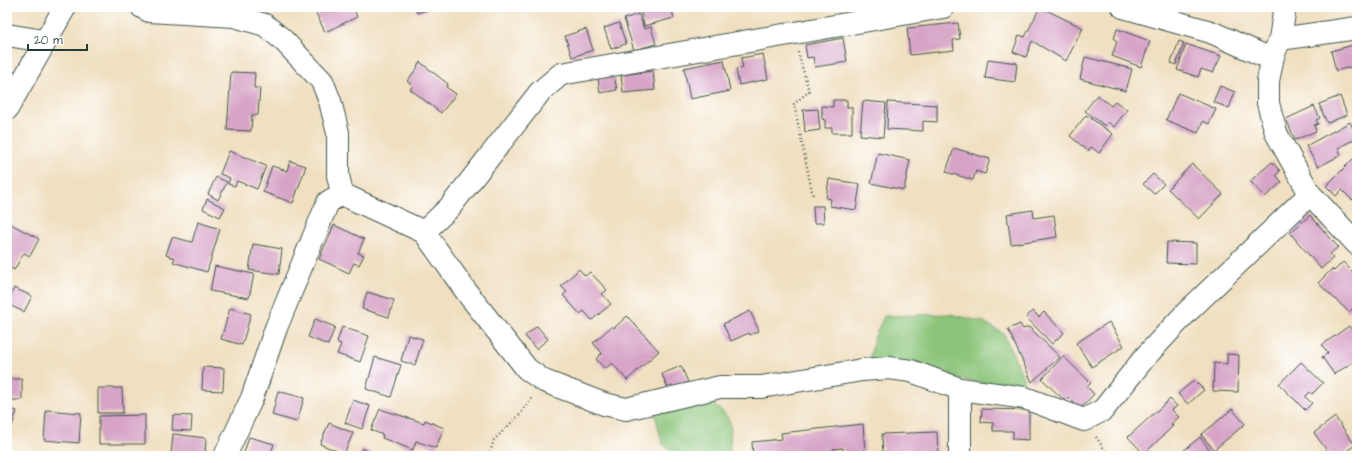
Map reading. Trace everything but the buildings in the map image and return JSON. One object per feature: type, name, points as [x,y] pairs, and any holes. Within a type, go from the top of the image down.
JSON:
[{"type":"street","points":[[7,109],[44,41],[65,7]]},
{"type":"street","points":[[142,7],[149,11],[234,16],[265,25],[283,40],[322,81],[330,101],[338,132],[338,175],[342,194]]},
{"type":"street","points":[[424,232],[450,207],[540,92],[561,74],[943,7]]},
{"type":"street","points":[[1123,7],[1211,32],[1262,55],[1277,48],[1357,28]]},
{"type":"street","points":[[1285,7],[1277,48],[1268,81],[1268,103],[1276,133],[1310,194],[1357,244]]},
{"type":"street","points":[[7,35],[44,41]]},
{"type":"street","points":[[342,194],[424,232],[468,294],[527,369],[544,381],[604,404],[626,409],[720,387],[761,387],[862,370],[883,369],[911,371],[960,389],[1025,398],[1084,420],[1103,410],[1145,356],[1186,313],[1310,194]]},
{"type":"street","points":[[225,456],[252,398],[276,328],[328,202],[342,194]]},
{"type":"street","points":[[960,389],[960,456]]},
{"type":"path","points":[[793,34],[808,90],[794,104],[813,196]]},
{"type":"path","points":[[489,456],[494,440],[520,414],[544,381]]},
{"type":"green space","points":[[950,314],[984,322],[1004,334],[1024,379],[1020,391],[869,362],[874,338],[884,316]]},
{"type":"green space","points":[[703,398],[721,411],[729,421],[731,426],[731,434],[729,456],[678,456],[662,443],[654,410]]}]
